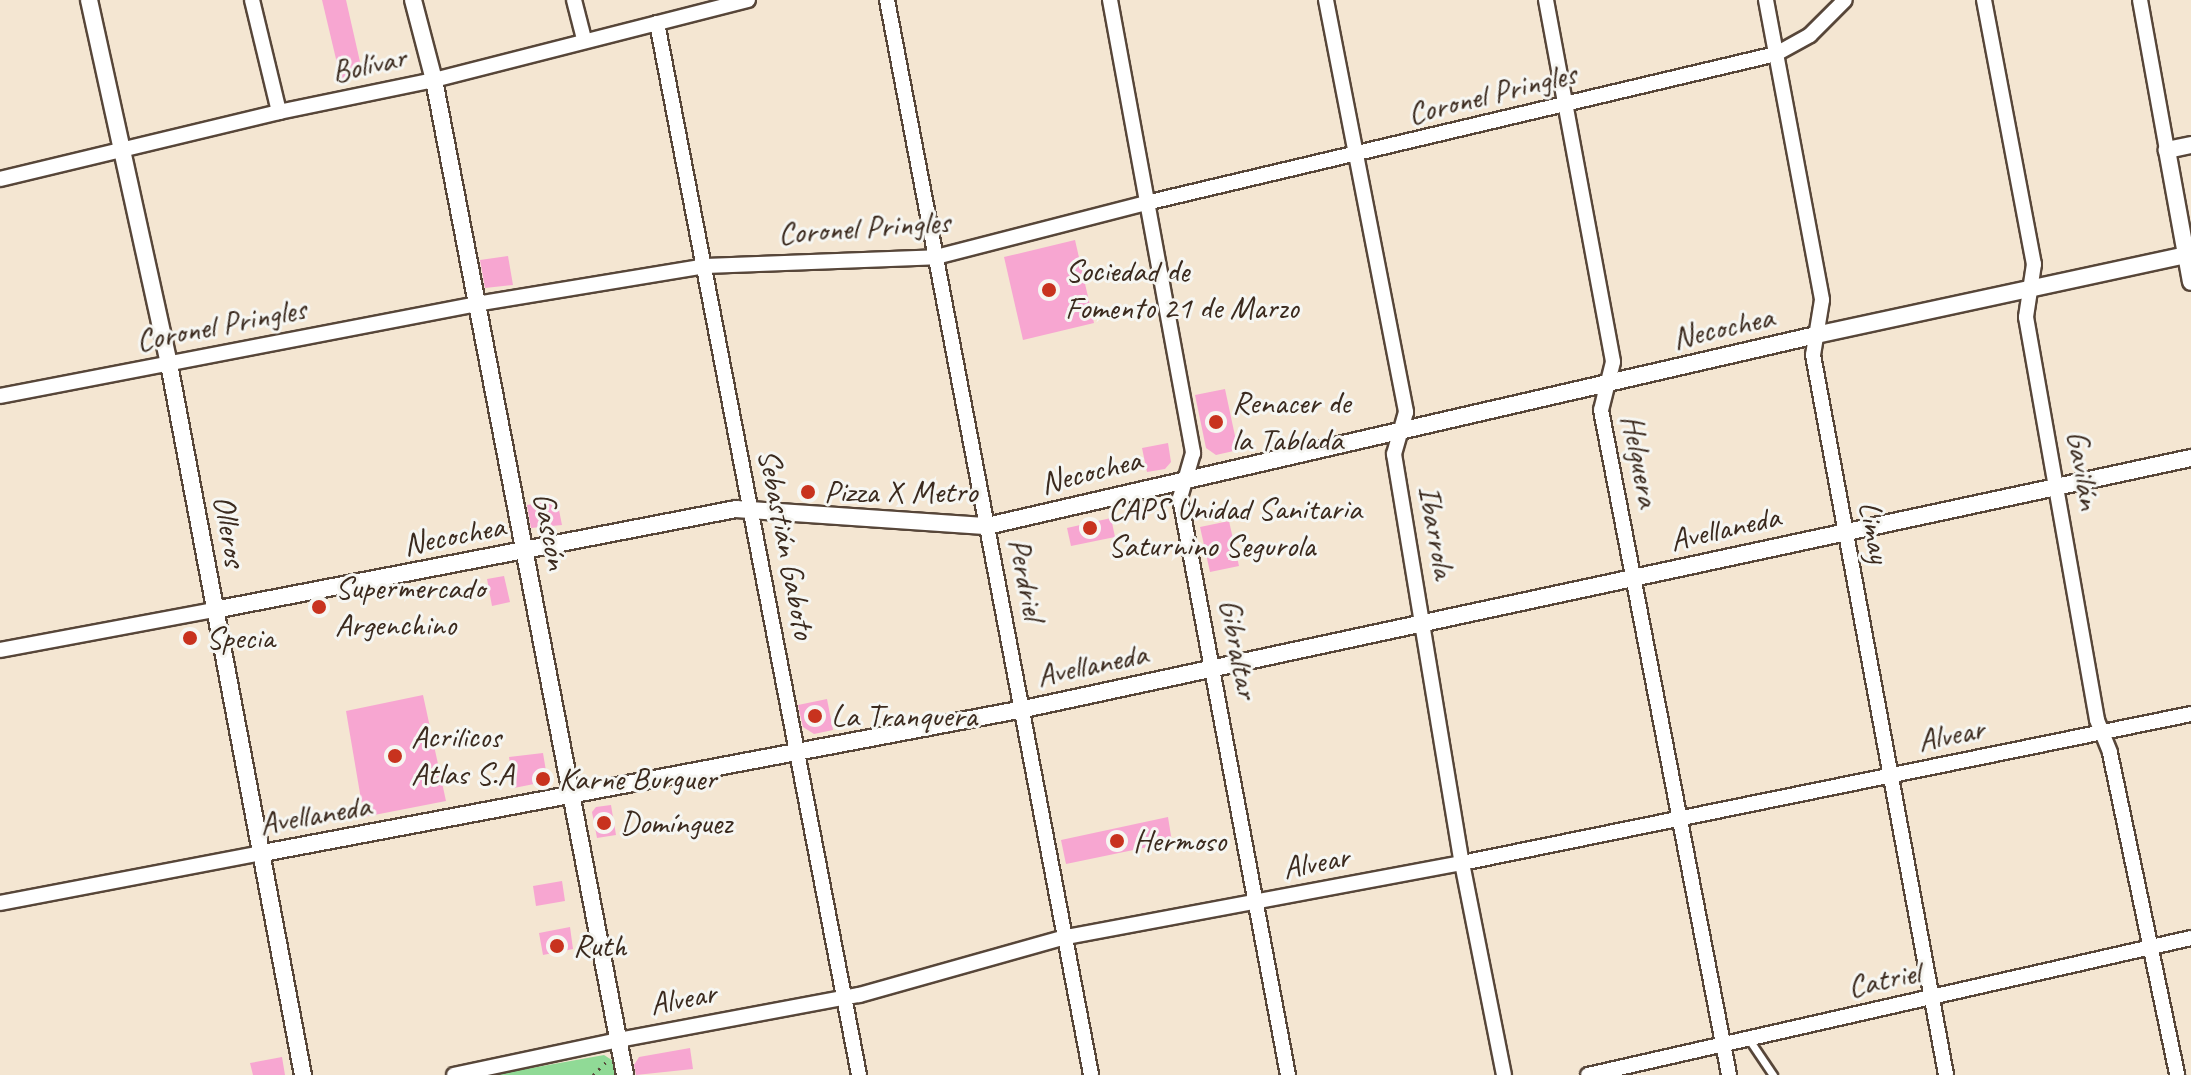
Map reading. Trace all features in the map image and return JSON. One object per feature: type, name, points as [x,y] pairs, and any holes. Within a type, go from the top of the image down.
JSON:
[{"type":"street","name":"Olleros","points":[[89,0],[125,151],[169,364],[303,1075]]},
{"type":"street","points":[[252,0],[279,112]]},
{"type":"street","name":"Gascón","points":[[413,0],[434,80],[625,1075]]},
{"type":"street","points":[[574,0],[584,39]]},
{"type":"street","name":"Perdriel","points":[[887,0],[1024,709],[1091,1075]]},
{"type":"street","name":"Gibraltar","points":[[1110,0],[1150,202],[1193,453],[1180,498],[1288,1075]]},
{"type":"street","name":"Ibarrola","points":[[1326,0],[1406,412],[1394,454],[1462,863],[1504,1075]]},
{"type":"street","name":"Helguera","points":[[1546,0],[1613,362],[1601,410],[1729,1075]]},
{"type":"street","name":"Limay","points":[[1766,0],[1822,300],[1813,355],[1946,1075]]},
{"type":"street","name":"Coronel Pringles","points":[[0,396],[476,304],[706,266],[936,257],[1150,202],[1776,54],[1810,35],[1845,0]]},
{"type":"street","name":"Gavilán","points":[[1984,0],[2034,264],[2026,317],[2097,720],[2110,753],[2177,1075]]},
{"type":"street","points":[[2140,0],[2191,282]]},
{"type":"street","name":"Bolívar","points":[[0,179],[279,112],[434,80],[740,1]]},
{"type":"street","name":"Sebastián Gaboto","points":[[657,23],[859,1075]]},
{"type":"street","points":[[2167,150],[2191,145]]},
{"type":"street","name":"Necochea","points":[[0,650],[751,508],[987,526],[1816,335],[2186,255]]},
{"type":"street","name":"Avellaneda","points":[[0,903],[1024,709],[2191,458]]},
{"type":"street","name":"Alvear","points":[[454,1075],[845,997],[1066,937],[1462,863],[2191,714]]},
{"type":"street","name":"Catriel","points":[[1588,1075],[2191,938]]},
{"type":"lane","points":[[1748,1038],[1773,1075]]},
{"type":"path","points":[[593,1075],[611,1057]]},
{"type":"green space","points":[[604,1055],[615,1062],[617,1075],[492,1075]]},
{"type":"building","points":[[322,0],[346,0],[363,75],[341,80]]},
{"type":"building","name":"Sociedad de Fomento 21 de Marzo","points":[[1075,240],[1094,323],[1023,340],[1004,257]]},
{"type":"building","points":[[508,256],[513,285],[485,288],[480,260]]},
{"type":"building","name":"Renacer de la Tablada","points":[[1225,389],[1238,450],[1216,455],[1206,448],[1195,395]]},
{"type":"building","points":[[1168,443],[1171,462],[1165,469],[1147,472],[1142,448]]},
{"type":"building","points":[[557,500],[562,525],[531,528],[527,505]]},
{"type":"building","points":[[1111,518],[1115,537],[1071,546],[1067,528]]},
{"type":"building","points":[[1229,521],[1239,566],[1210,572],[1200,527]]},
{"type":"building","points":[[504,576],[510,602],[492,606],[487,579]]},
{"type":"building","name":"Acrilicos Atlas S.A","points":[[423,695],[446,801],[364,817],[346,711]]},
{"type":"building","name":"La Tranquera","points":[[827,699],[833,730],[814,734],[803,727],[798,705]]},
{"type":"building","points":[[543,753],[547,777],[544,782],[514,788],[509,757]]},
{"type":"building","name":"Domínguez","points":[[611,805],[616,835],[597,838],[592,812],[596,807]]},
{"type":"building","name":"Hermoso","points":[[1168,817],[1172,842],[1066,864],[1061,840]]},
{"type":"building","points":[[562,881],[565,901],[536,906],[533,886]]},
{"type":"building","points":[[570,927],[573,949],[543,955],[539,933]]},
{"type":"building","points":[[690,1048],[693,1069],[636,1075],[634,1065],[639,1057]]},
{"type":"building","points":[[282,1057],[285,1075],[253,1075],[250,1063]]},
{"type":"place","name":"Sociedad de Fomento 21 de Marzo","points":[[1049,290]]},
{"type":"place","name":"Renacer de la Tablada","points":[[1216,422]]},
{"type":"place","name":"Pizza X Metro","points":[[808,492]]},
{"type":"place","name":"CAPS Unidad Sanitaria Saturnino Segurola","points":[[1090,528]]},
{"type":"place","name":"Supermercado Argenchino","points":[[319,607]]},
{"type":"place","name":"Specia","points":[[190,638]]},
{"type":"place","name":"La Tranquera","points":[[815,716]]},
{"type":"place","name":"Acrilicos Atlas S.A","points":[[395,756]]},
{"type":"place","name":"Karne Burguer","points":[[543,779]]},
{"type":"place","name":"Domínguez","points":[[604,823]]},
{"type":"place","name":"Hermoso","points":[[1117,841]]},
{"type":"place","name":"Ruth","points":[[557,946]]}]
